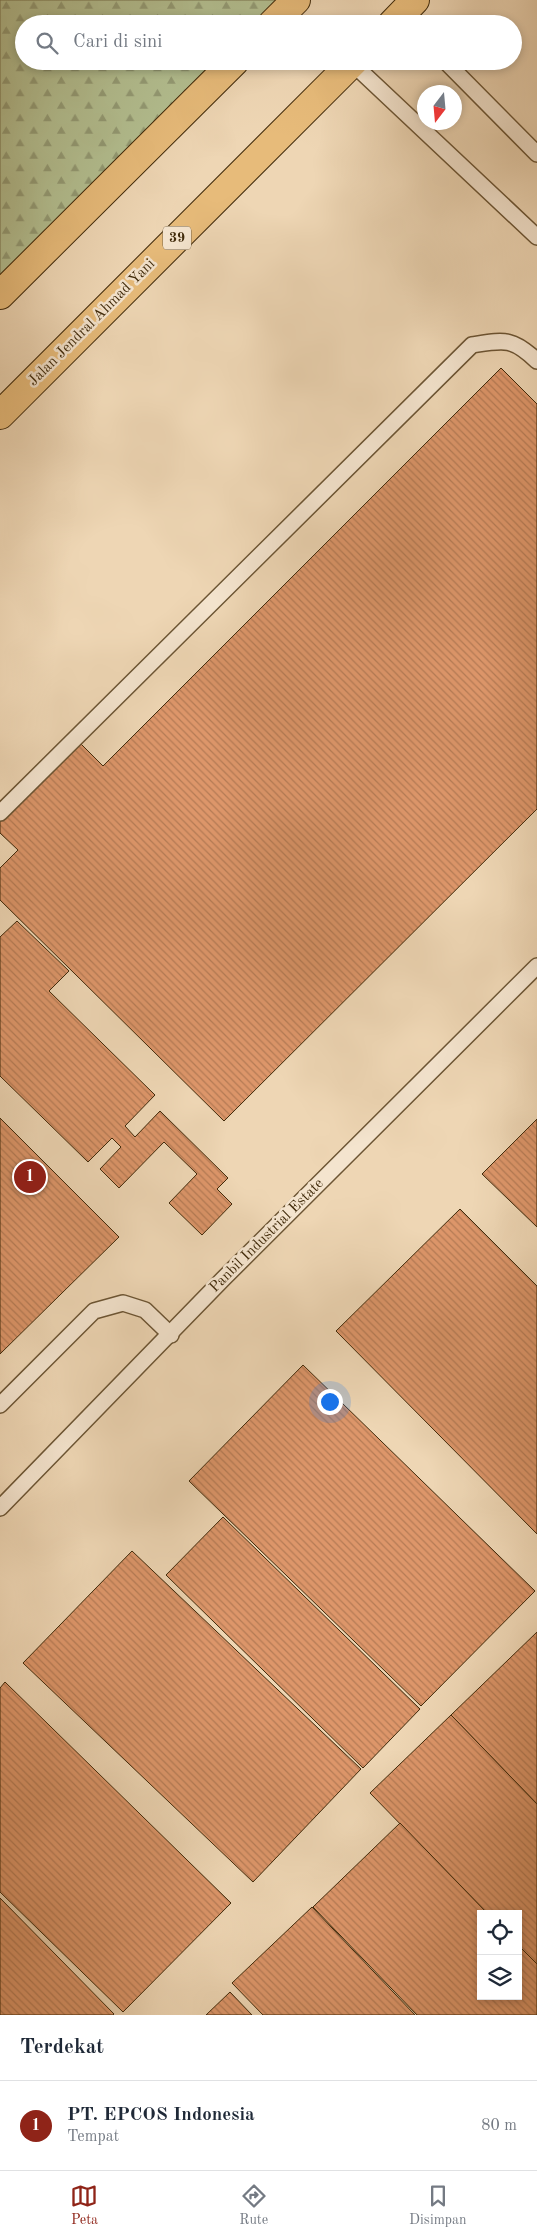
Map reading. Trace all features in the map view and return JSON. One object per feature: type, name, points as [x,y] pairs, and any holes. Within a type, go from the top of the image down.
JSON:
[{"type":"highway","points":[[281,15],[296,0]]},
{"type":"highway","points":[[0,295],[226,70]]},
{"type":"highway","name":"Jalan Jendral Ahmad Yani","points":[[0,415],[345,70]]},
{"type":"lane","points":[[361,70],[537,237]]},
{"type":"lane","points":[[454,70],[537,154]]},
{"type":"lane","points":[[0,813],[472,345],[505,340],[526,351],[537,362]]},
{"type":"lane","name":"Panbil Industrial Estate","points":[[0,1508],[171,1335],[223,1279],[537,966]]},
{"type":"lane","points":[[0,1406],[94,1312],[123,1303],[145,1310],[171,1335]]},
{"type":"green space","points":[[0,0],[296,0],[282,15],[15,15],[15,70],[227,70],[0,302]]},
{"type":"building","points":[[501,368],[537,404],[537,809],[224,1121],[0,900],[0,868],[18,850],[0,833],[0,816],[76,739],[103,766]]},
{"type":"building","points":[[17,921],[69,971],[49,991],[155,1095],[125,1126],[135,1137],[160,1111],[228,1178],[217,1189],[232,1204],[202,1235],[169,1203],[197,1174],[164,1142],[119,1188],[100,1169],[121,1147],[112,1138],[88,1162],[0,1076],[0,937]]},
{"type":"building","points":[[0,1118],[119,1237],[0,1354]]},
{"type":"building","points":[[537,1119],[537,1227],[482,1174]]},
{"type":"building","points":[[460,1209],[537,1286],[537,1534],[336,1331]]},
{"type":"building","points":[[303,1365],[535,1591],[421,1706],[189,1481]]},
{"type":"building","points":[[223,1517],[420,1709],[363,1768],[166,1575]]},
{"type":"building","points":[[132,1551],[361,1769],[253,1882],[23,1663]]},
{"type":"building","points":[[537,1632],[537,1804],[451,1715]]},
{"type":"building","points":[[5,1682],[231,1903],[123,2012],[0,1892],[0,1688]]},
{"type":"building","points":[[451,1715],[537,1804],[537,1964],[522,1949],[522,1910],[484,1910],[370,1793]]},
{"type":"building","points":[[400,1823],[484,1910],[477,1910],[477,2000],[522,2000],[522,1949],[537,1964],[537,2015],[417,2015],[313,1907]]},
{"type":"building","points":[[0,1898],[114,2014],[113,2015],[0,2015]]},
{"type":"building","points":[[312,1907],[415,2015],[263,2015],[232,1983]]},
{"type":"building","points":[[230,1992],[252,2015],[206,2015]]},
{"type":"place","name":"PT. EPCOS Indonesia","points":[[30,1177]]}]
